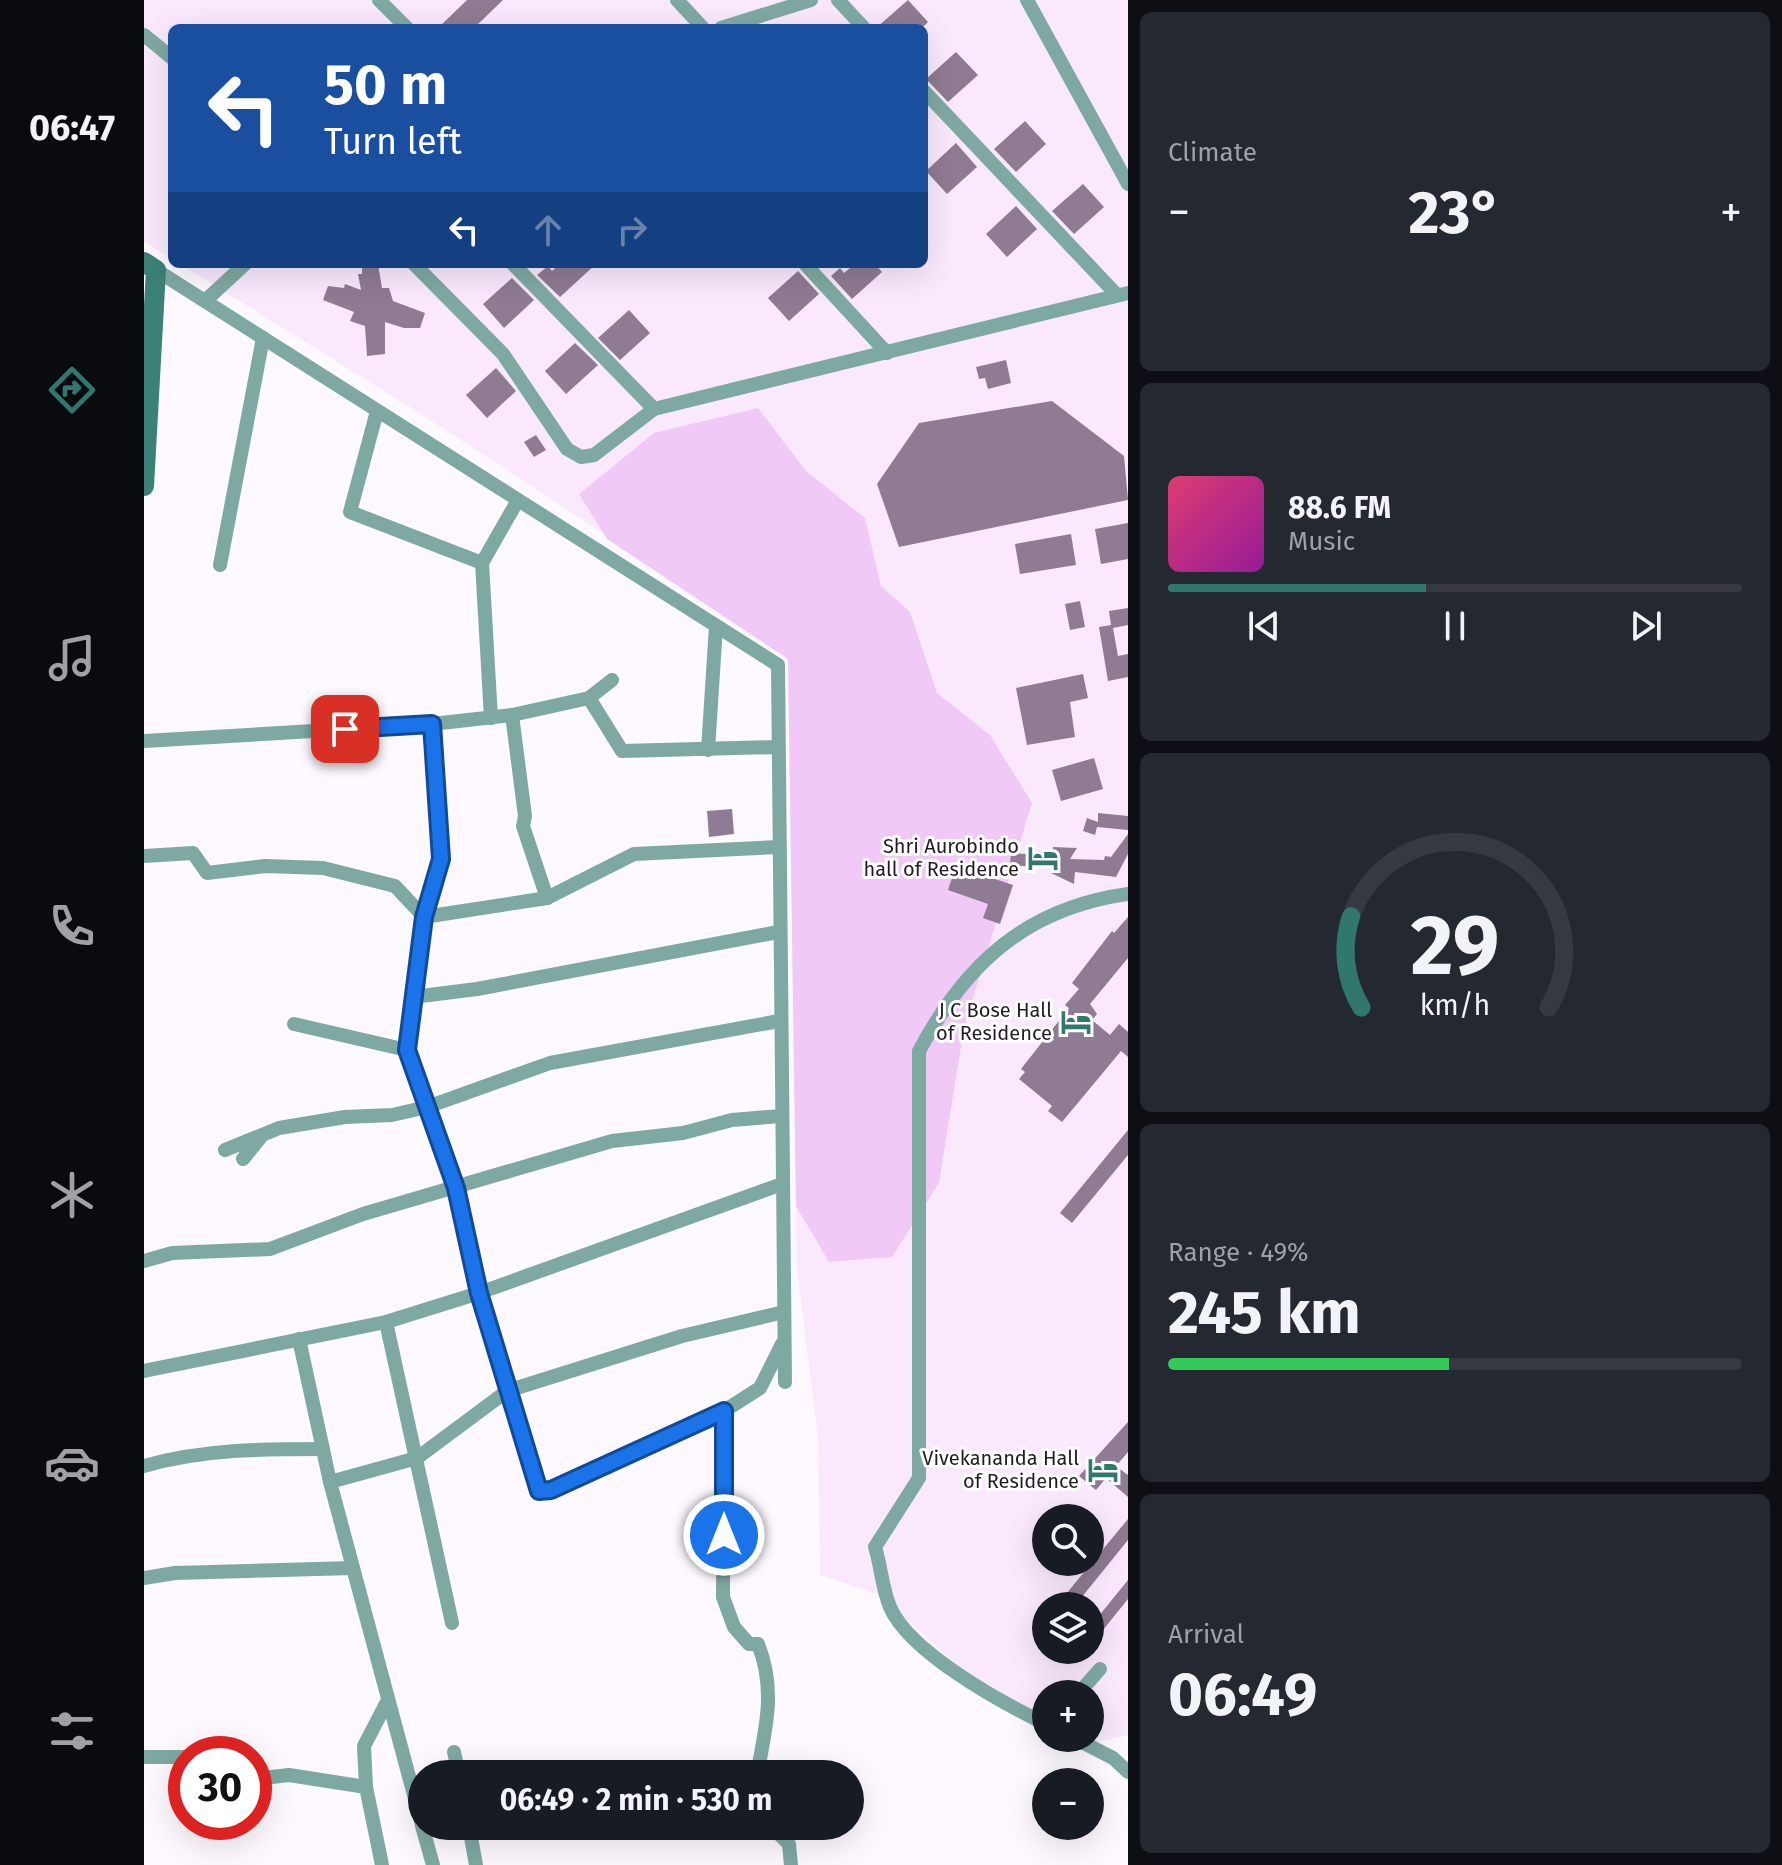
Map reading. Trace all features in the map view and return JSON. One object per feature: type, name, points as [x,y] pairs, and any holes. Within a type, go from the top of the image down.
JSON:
[{"type":"street","points":[[379,0],[403,24]]},
{"type":"street","points":[[677,0],[699,24]]},
{"type":"street","points":[[734,24],[811,0]]},
{"type":"street","points":[[838,0],[860,24]]},
{"type":"street","points":[[1027,0],[1128,184]]},
{"type":"street","points":[[144,35],[168,55]]},
{"type":"street","points":[[928,95],[1122,294]]},
{"type":"street","points":[[150,266],[778,665],[778,932],[785,1382]]},
{"type":"street","points":[[144,486],[150,266]]},
{"type":"street","points":[[205,301],[241,268]]},
{"type":"street","points":[[418,268],[503,354],[567,449],[581,457],[594,455],[654,409],[1122,294]]},
{"type":"street","points":[[517,268],[654,409]]},
{"type":"street","points":[[809,268],[887,353]]},
{"type":"street","points":[[220,565],[263,338]]},
{"type":"street","points":[[377,411],[350,512],[482,563]]},
{"type":"street","points":[[491,718],[482,563],[518,500]]},
{"type":"street","points":[[708,750],[716,626]]},
{"type":"street","points":[[144,741],[491,718],[589,698],[612,680]]},
{"type":"street","points":[[589,698],[622,751],[778,747]]},
{"type":"street","points":[[512,715],[525,816],[523,826],[547,898]]},
{"type":"street","points":[[432,724],[441,859],[424,917],[407,1050],[456,1188],[479,1293],[539,1491],[551,1490],[724,1411],[760,1388],[784,1340]]},
{"type":"street","points":[[424,917],[547,898],[634,854],[778,847]]},
{"type":"street","points":[[144,856],[193,853],[207,873],[265,866],[323,868],[395,886],[424,917]]},
{"type":"street","points":[[1032,1718],[996,1701],[904,1631],[889,1606],[875,1547],[919,1478],[919,1051],[943,1007],[984,960],[1022,928],[1062,908],[1128,894]]},
{"type":"street","points":[[413,997],[477,989],[778,932]]},
{"type":"street","points":[[225,1150],[292,1125],[345,1117],[392,1115],[427,1107],[550,1063],[779,1021]]},
{"type":"street","points":[[294,1024],[407,1050]]},
{"type":"street","points":[[144,1261],[172,1253],[270,1249],[363,1214],[612,1141],[683,1133],[732,1120],[781,1116]]},
{"type":"street","points":[[243,1159],[263,1134]]},
{"type":"street","points":[[144,1371],[386,1322],[479,1293],[782,1184]]},
{"type":"street","points":[[330,1482],[417,1458],[507,1391],[682,1336],[784,1312]]},
{"type":"street","points":[[386,1322],[452,1623]]},
{"type":"street","points":[[299,1339],[330,1482],[408,1774]]},
{"type":"street","points":[[724,1411],[723,1597],[734,1627],[749,1644],[758,1644],[769,1672],[767,1725],[760,1760]]},
{"type":"street","points":[[144,1466],[191,1455],[244,1449],[323,1449]]},
{"type":"street","points":[[144,1578],[175,1573],[353,1568]]},
{"type":"street","points":[[1090,1680],[1100,1669]]},
{"type":"street","points":[[382,1865],[366,1787],[364,1746],[388,1700]]},
{"type":"street","points":[[454,1752],[456,1760]]},
{"type":"street","points":[[1101,1752],[1128,1772]]},
{"type":"street","points":[[144,1757],[168,1757]]},
{"type":"street","points":[[272,1777],[289,1775],[366,1787]]},
{"type":"street","points":[[426,1840],[433,1865]]},
{"type":"street","points":[[472,1840],[476,1865]]},
{"type":"street","points":[[785,1840],[789,1844],[791,1865]]},
{"type":"shaded area","points":[[144,0],[1128,0],[1128,1735],[1104,1740],[1104,1680],[1032,1680],[1032,1726],[994,1699],[879,1595],[820,1575],[818,1439],[797,1269],[788,659],[704,599],[413,409],[186,268],[928,268],[928,24],[168,24],[168,256],[144,241]]},
{"type":"shaded area","points":[[758,408],[806,471],[865,518],[881,586],[910,612],[937,693],[990,735],[1032,803],[964,1028],[939,1183],[892,1257],[829,1262],[796,1206],[788,659],[607,539],[579,494],[654,433]]},
{"type":"building","points":[[467,0],[503,0],[478,24],[442,24]]},
{"type":"building","points":[[908,0],[928,22],[926,24],[881,24]]},
{"type":"building","points":[[956,52],[978,75],[948,102],[928,81],[928,77]]},
{"type":"building","points":[[1025,121],[1046,144],[1016,172],[994,149]]},
{"type":"building","points":[[956,143],[977,167],[947,194],[928,173],[928,169]]},
{"type":"building","points":[[1083,184],[1104,207],[1074,234],[1052,211]]},
{"type":"building","points":[[1016,206],[1037,229],[1007,257],[986,234]]},
{"type":"building","points":[[362,268],[379,268],[382,288],[389,288],[393,301],[425,313],[420,328],[404,328],[385,322],[385,354],[367,356],[365,326],[350,321],[354,312],[323,300],[328,286],[344,288],[345,284],[361,290],[358,274],[362,274]]},
{"type":"building","points":[[546,268],[552,271],[555,268],[592,268],[560,297],[537,275]]},
{"type":"building","points":[[840,268],[844,273],[850,268],[878,268],[882,272],[852,299],[831,276]]},
{"type":"building","points":[[798,271],[819,294],[789,321],[768,298]]},
{"type":"building","points":[[512,278],[534,300],[504,328],[483,304]]},
{"type":"building","points":[[629,310],[650,333],[620,360],[598,338]]},
{"type":"building","points":[[575,343],[598,365],[566,394],[545,371]]},
{"type":"building","points":[[1006,360],[1011,383],[988,389],[985,378],[979,379],[976,367]]},
{"type":"building","points":[[496,368],[516,391],[487,418],[466,395]]},
{"type":"building","points":[[1052,401],[1124,456],[1128,500],[899,547],[877,484],[919,423]]},
{"type":"building","points":[[536,435],[546,450],[534,457],[524,442]]},
{"type":"building","points":[[1128,523],[1128,559],[1101,564],[1095,529]]},
{"type":"building","points":[[1071,534],[1076,565],[1020,574],[1015,544]]},
{"type":"building","points":[[1080,601],[1085,627],[1070,630],[1065,604]]},
{"type":"building","points":[[1128,608],[1128,625],[1113,628],[1118,656],[1128,654],[1128,677],[1108,681],[1099,627],[1111,625],[1109,611]]},
{"type":"building","points":[[1083,674],[1088,698],[1070,702],[1075,737],[1027,745],[1016,688]]},
{"type":"building","points":[[1094,758],[1103,789],[1061,801],[1052,770]]},
{"type":"building","points":[[732,809],[734,834],[709,837],[707,811]]},
{"type":"building","points":[[1098,813],[1128,816],[1128,830],[1097,827],[1095,835],[1083,831],[1087,818],[1098,822]]},
{"type":"building","name":"Shri Aurobindo hall of Residence","points":[[1128,834],[1128,854],[1116,877],[1075,872],[1074,884],[1051,873],[1055,868],[1010,865],[1011,853],[1052,856],[1053,847],[1077,848],[1070,859],[1104,860],[1105,856],[1111,857]]},
{"type":"building","points":[[956,866],[1013,885],[1000,924],[983,918],[988,904],[948,890]]},
{"type":"building","name":"J C Bose Hall of Residence","points":[[1128,917],[1128,958],[1090,1004],[1097,1014],[1092,1020],[1110,1035],[1119,1024],[1128,1032],[1128,1057],[1121,1051],[1062,1122],[1048,1111],[1052,1106],[1019,1079],[1025,1072],[1021,1069],[1069,1008],[1065,1005],[1079,989],[1072,983],[1112,931],[1114,933]]},
{"type":"building","points":[[1128,1130],[1128,1155],[1072,1223],[1060,1213]]},
{"type":"building","name":"Vivekananda Hall of Residence","points":[[1128,1422],[1128,1452],[1116,1466],[1128,1475],[1128,1497],[1106,1478],[1096,1490],[1079,1476]]},
{"type":"building","name":"Vivekananda Hall of Residence","points":[[1128,1519],[1128,1540],[1104,1570],[1104,1548]]},
{"type":"building","name":"Vivekananda Hall of Residence","points":[[1081,1576],[1099,1576],[1086,1592],[1068,1592]]},
{"type":"building","points":[[1128,1580],[1128,1599],[1104,1629],[1104,1610]]},
{"type":"place","name":"Shri Aurobindo hall of Residence","points":[[1043,858]]},
{"type":"place","name":"J C Bose Hall of Residence","points":[[1076,1022]]},
{"type":"place","name":"Vivekananda Hall of Residence","points":[[1103,1470]]},
{"type":"route","points":[[345,729],[432,724],[441,859],[424,917],[407,1050],[456,1188],[479,1293],[539,1491],[551,1490],[724,1411],[724,1535]]}]
